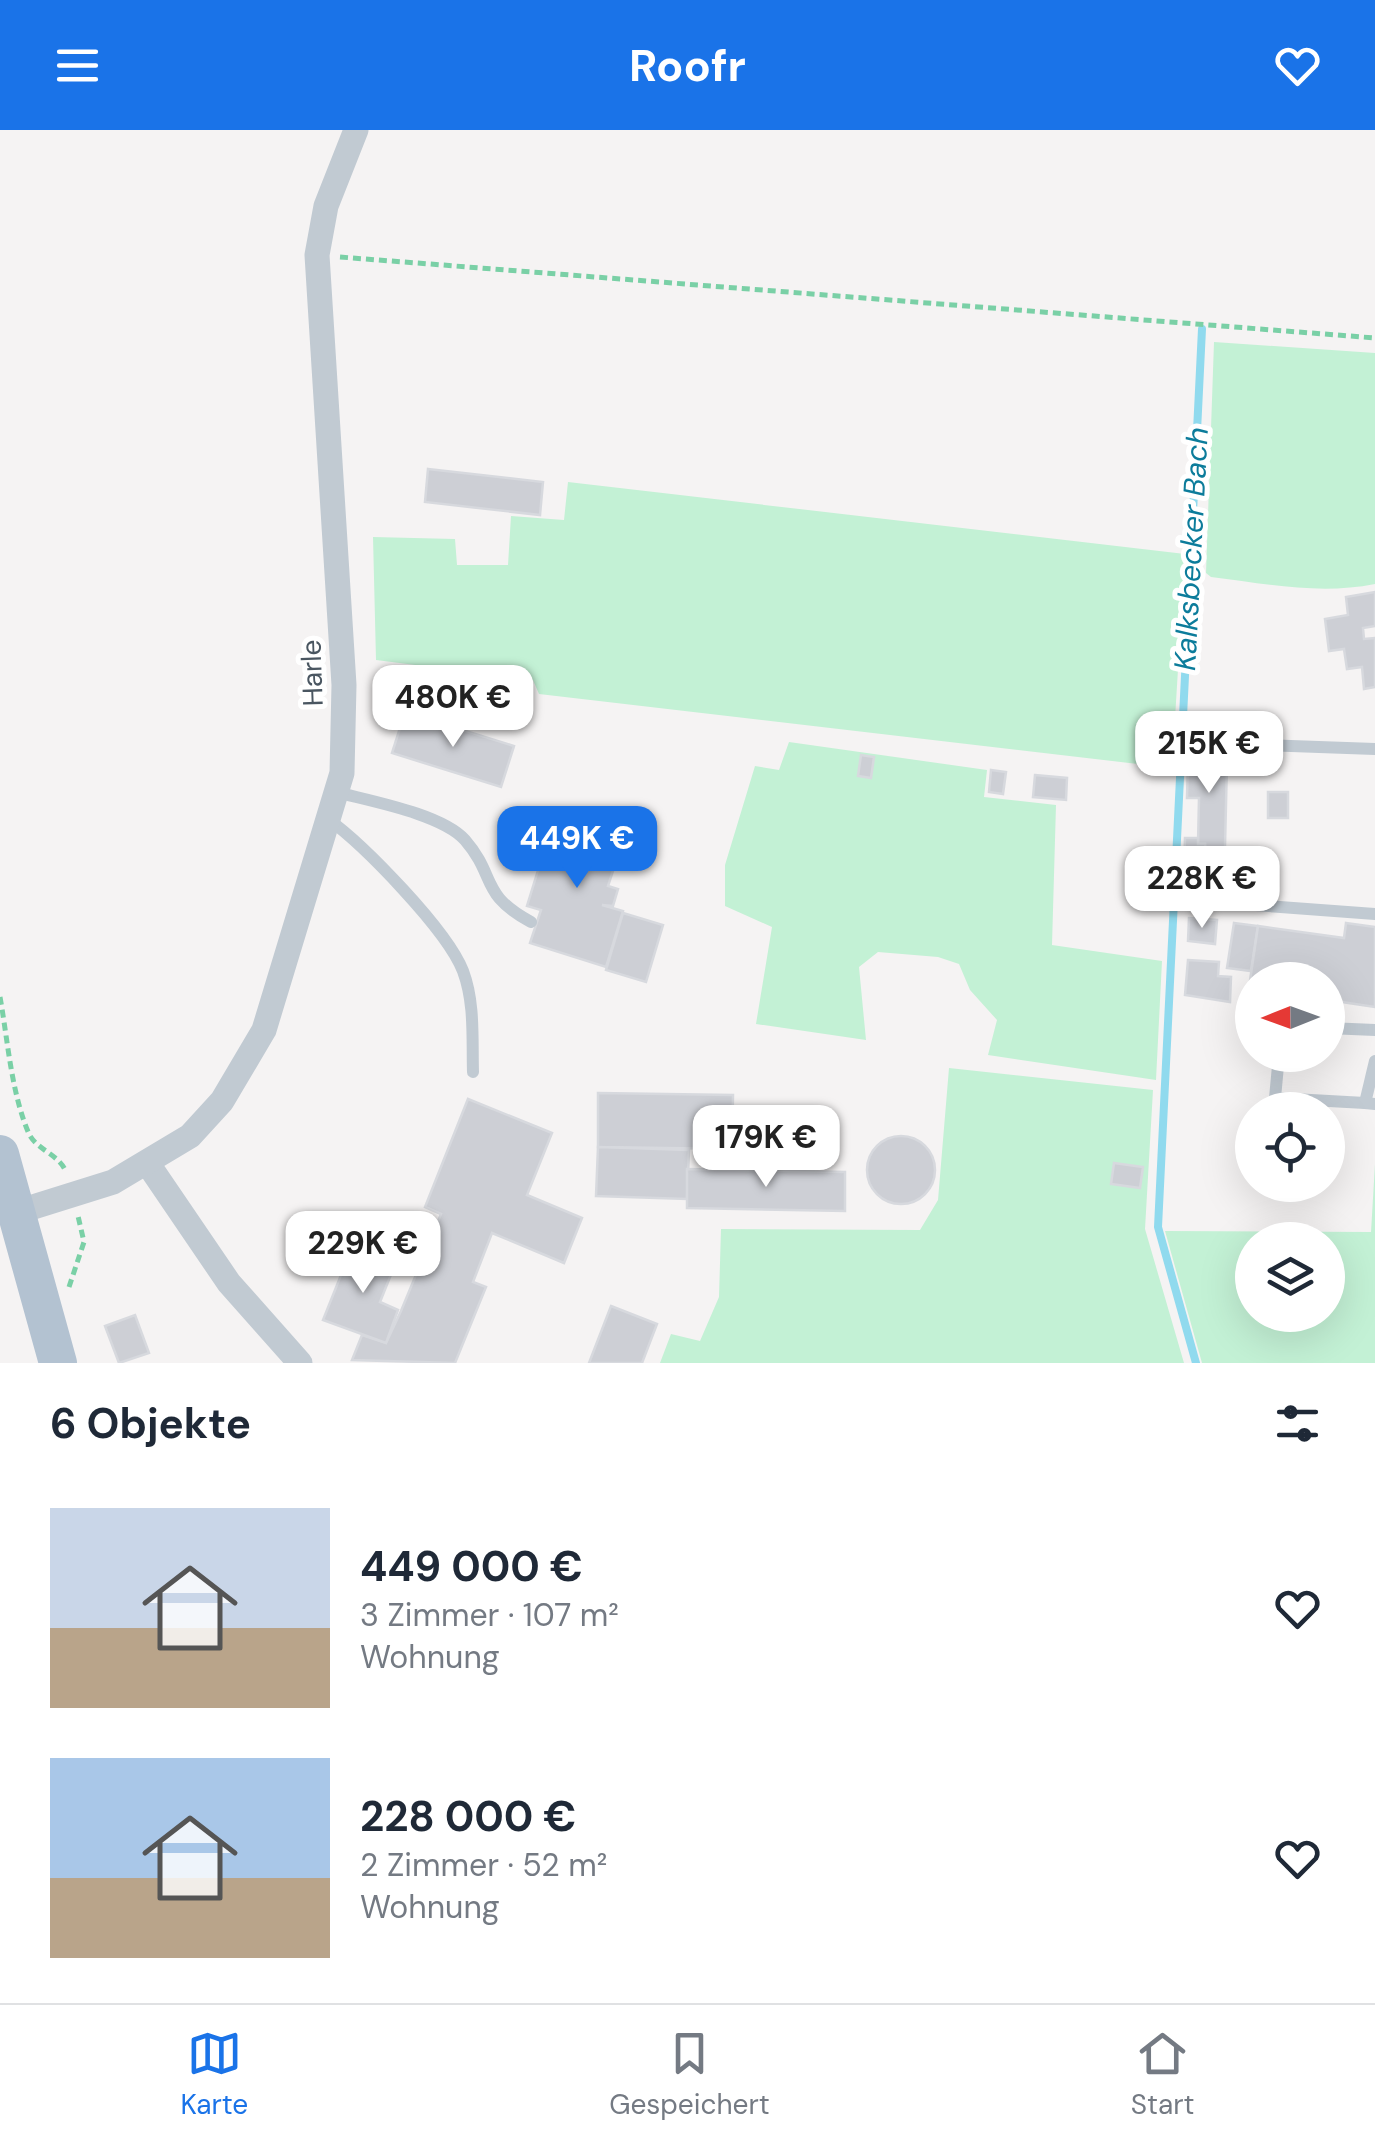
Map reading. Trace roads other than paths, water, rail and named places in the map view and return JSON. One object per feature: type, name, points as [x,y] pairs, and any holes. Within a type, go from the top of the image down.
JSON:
[{"type":"main road","points":[[0,1154],[58,1363]]},
{"type":"street","name":"Harle","points":[[14,1214],[74,1195],[148,1164],[190,1136],[222,1101],[264,1030],[342,773],[344,685],[317,256],[326,206],[356,130]]},
{"type":"street","points":[[148,1164],[229,1283],[300,1363]]},
{"type":"lane","points":[[1236,744],[1375,749]]},
{"type":"lane","points":[[336,792],[414,813],[464,838],[501,906],[531,922]]},
{"type":"lane","points":[[328,819],[370,852],[458,960],[471,1004],[473,1072]]},
{"type":"lane","points":[[1228,902],[1375,914]]},
{"type":"lane","points":[[1345,1029],[1375,1030]]},
{"type":"lane","points":[[1277,1072],[1275,1098],[1370,1104],[1375,1061]]},
{"type":"waterway","name":"Kalksbecker Bach","points":[[1196,1363],[1158,1227],[1202,329]]}]
